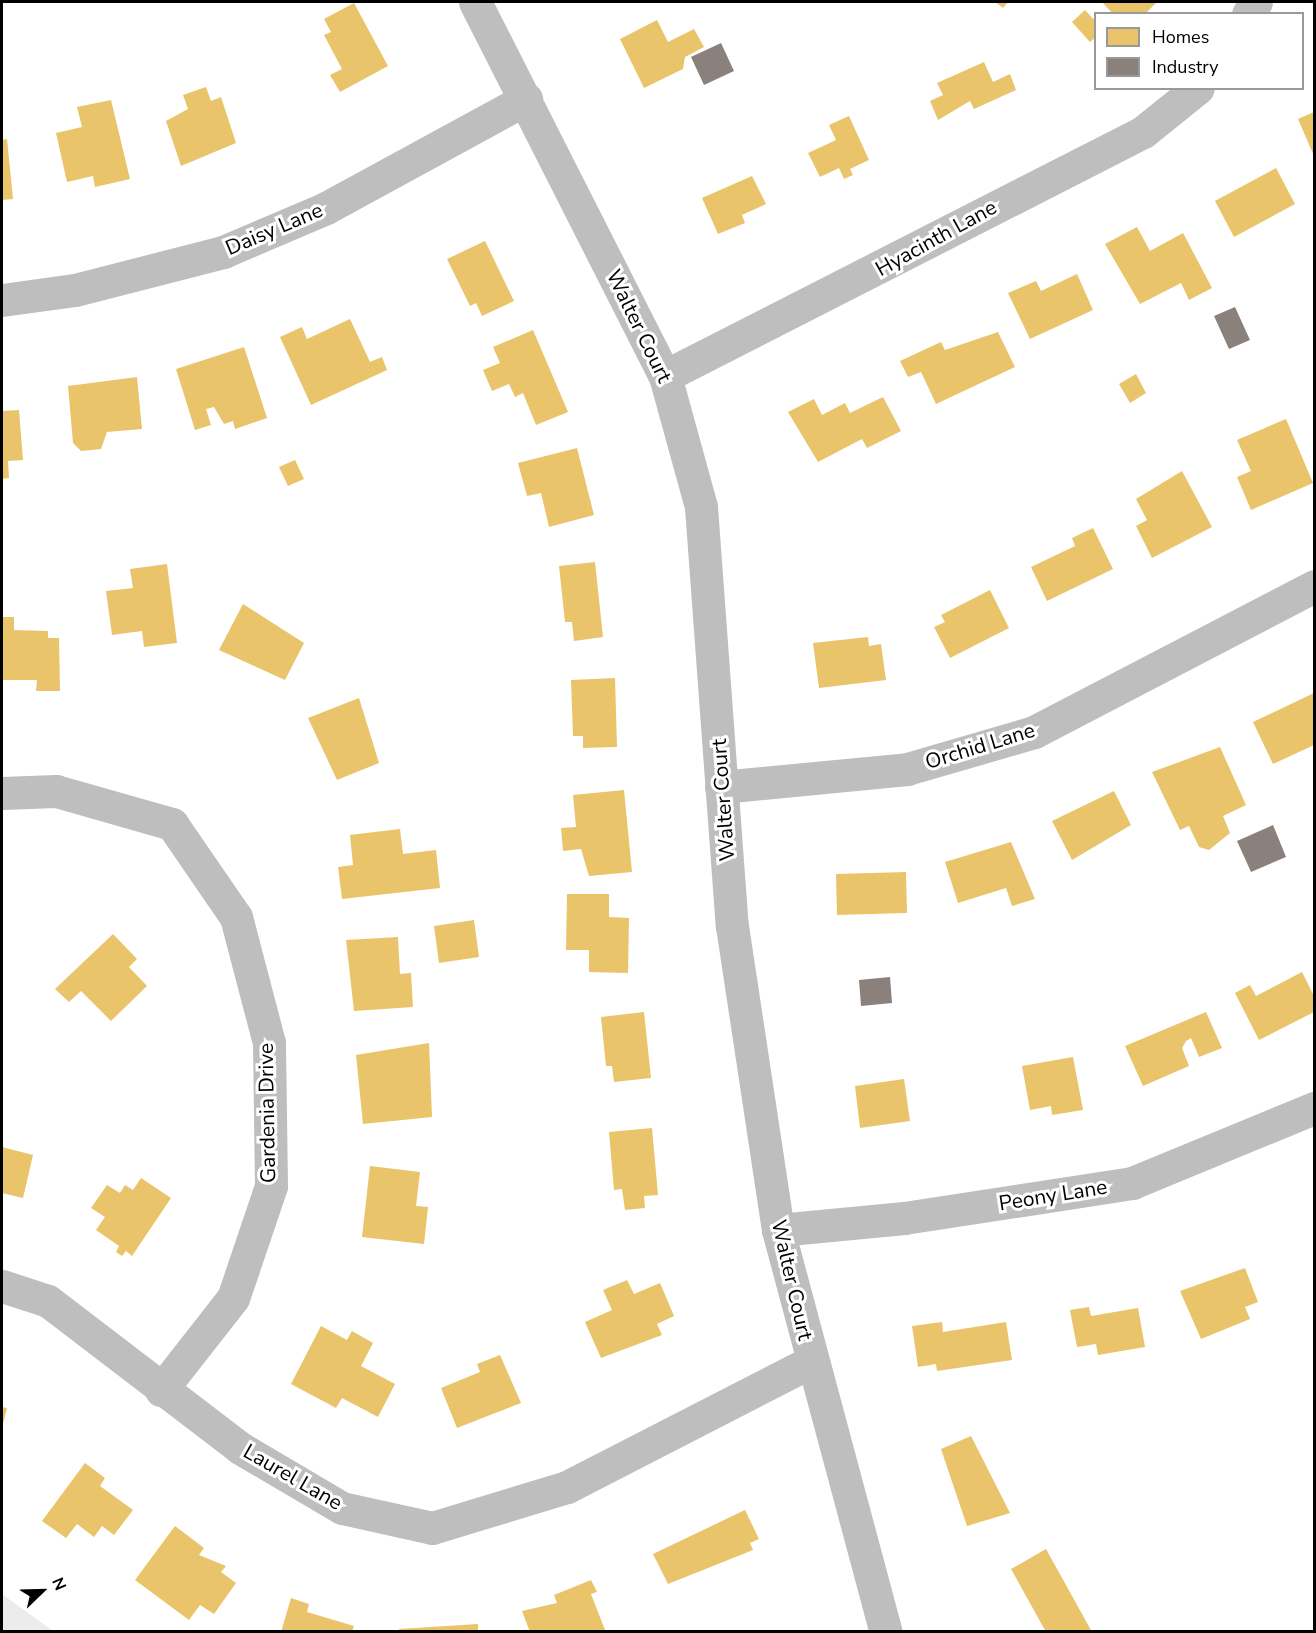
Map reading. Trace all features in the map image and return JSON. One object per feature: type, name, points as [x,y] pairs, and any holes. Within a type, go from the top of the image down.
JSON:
[{"type":"street","name":"Walter Court","points":[[475,2],[665,376],[701,507],[732,926],[778,1230],[886,1632]]},
{"type":"street","name":"Hyacinth Lane","points":[[665,376],[1143,132],[1196,90]]},
{"type":"street","name":"Daisy Lane","points":[[2,300],[75,290],[223,252],[326,208],[526,99]]},
{"type":"street","name":"Orchid Lane","points":[[721,787],[907,769],[1034,732],[1314,586]]},
{"type":"street","name":"Gardenia Drive","points":[[2,793],[56,791],[172,824],[236,917],[269,1043],[271,1186],[233,1298],[161,1390]]},
{"type":"street","name":"Peony Lane","points":[[778,1230],[904,1218],[1132,1183],[1314,1108]]},
{"type":"street","name":"Laurel Lane","points":[[2,1286],[48,1301],[161,1390],[240,1448],[342,1508],[432,1528],[567,1487],[812,1361]]},
{"type":"shaded area","points":[[2,1594],[53,1631],[2,1631]]},
{"type":"building: Homes","points":[[995,2],[1008,2],[1003,8]]},
{"type":"building: Homes","points":[[1102,2],[1157,2],[1147,12],[1111,12]]},
{"type":"building: Homes","points":[[354,3],[388,66],[340,92],[330,75],[342,69],[324,35],[331,32],[324,19]]},
{"type":"building: Homes","points":[[1085,10],[1094,20],[1094,39],[1090,42],[1072,22]]},
{"type":"building: Homes","points":[[657,20],[668,42],[694,29],[704,47],[685,57],[683,69],[644,88],[620,39]]},
{"type":"building: Homes","points":[[984,62],[993,82],[1010,74],[1016,90],[974,109],[970,101],[938,120],[930,101],[943,95],[937,83]]},
{"type":"building: Homes","points":[[206,87],[211,101],[221,97],[236,143],[181,166],[166,121],[188,109],[183,95]]},
{"type":"building: Homes","points":[[111,100],[130,179],[95,187],[93,176],[67,182],[56,133],[82,127],[77,107]]},
{"type":"building: Homes","points":[[1314,112],[1314,156],[1298,119]]},
{"type":"building: Homes","points":[[849,116],[869,160],[850,169],[853,175],[844,179],[839,168],[820,177],[808,153],[836,140],[829,125]]},
{"type":"building: Homes","points":[[7,139],[13,199],[2,200],[2,140]]},
{"type":"building: Homes","points":[[1276,168],[1295,204],[1234,237],[1215,201]]},
{"type":"building: Homes","points":[[752,176],[766,204],[742,215],[745,223],[718,234],[702,198]]},
{"type":"building: Homes","points":[[1137,227],[1150,251],[1183,233],[1212,288],[1189,300],[1181,283],[1140,304],[1105,244]]},
{"type":"building: Homes","points":[[485,241],[514,301],[482,316],[476,303],[470,306],[447,259]]},
{"type":"building: Homes","points":[[1077,274],[1093,310],[1030,339],[1008,293],[1036,281],[1041,291]]},
{"type":"building: Homes","points":[[350,319],[370,362],[382,357],[387,370],[311,405],[280,337],[302,327],[307,339]]},
{"type":"building: Homes","points":[[533,330],[568,412],[536,425],[523,393],[515,397],[509,384],[492,391],[483,370],[500,363],[493,347]]},
{"type":"building: Homes","points":[[998,332],[1015,367],[936,404],[921,372],[908,377],[900,361],[941,342],[945,350]]},
{"type":"building: Homes","points":[[244,347],[267,418],[235,429],[233,421],[224,424],[214,407],[206,409],[211,425],[195,430],[176,369]]},
{"type":"building: Homes","points":[[1136,374],[1146,393],[1130,403],[1119,384]]},
{"type":"building: Homes","points":[[137,377],[142,429],[107,432],[101,449],[81,451],[73,443],[68,386]]},
{"type":"building: Homes","points":[[883,397],[901,431],[867,448],[862,439],[818,462],[788,412],[814,399],[822,415],[845,403],[850,413]]},
{"type":"building: Homes","points":[[19,410],[23,460],[8,461],[9,478],[2,479],[2,411]]},
{"type":"building: Homes","points":[[1286,419],[1313,483],[1251,510],[1237,477],[1251,471],[1237,440]]},
{"type":"building: Homes","points":[[577,448],[594,515],[549,527],[541,493],[527,496],[518,463]]},
{"type":"building: Homes","points":[[295,460],[304,479],[288,486],[279,467]]},
{"type":"building: Homes","points":[[1182,471],[1212,527],[1152,558],[1136,526],[1147,520],[1136,499]]},
{"type":"building: Homes","points":[[1093,528],[1113,569],[1047,601],[1031,567],[1075,546],[1072,538]]},
{"type":"building: Homes","points":[[595,562],[603,637],[574,641],[572,622],[565,622],[559,566]]},
{"type":"building: Homes","points":[[167,564],[177,643],[144,647],[142,631],[112,635],[106,591],[133,588],[130,569]]},
{"type":"building: Homes","points":[[990,590],[1009,628],[950,658],[934,627],[945,622],[941,615]]},
{"type":"building: Homes","points":[[243,604],[304,643],[285,680],[219,650]]},
{"type":"building: Homes","points":[[2,617],[14,617],[14,630],[48,631],[48,638],[59,638],[60,691],[36,691],[37,680],[2,680]]},
{"type":"building: Homes","points":[[868,637],[869,646],[881,644],[886,680],[819,688],[813,643]]},
{"type":"building: Homes","points":[[615,678],[617,747],[583,748],[583,736],[573,736],[571,680]]},
{"type":"building: Homes","points":[[1314,693],[1314,745],[1273,764],[1253,722]]},
{"type":"building: Homes","points":[[359,698],[379,763],[337,780],[308,718]]},
{"type":"building: Homes","points":[[1220,747],[1246,805],[1223,816],[1230,833],[1209,850],[1199,847],[1189,826],[1180,830],[1152,772]]},
{"type":"building: Homes","points":[[624,790],[632,872],[589,876],[581,849],[563,851],[561,828],[576,827],[573,795]]},
{"type":"building: Homes","points":[[1114,791],[1131,825],[1072,860],[1052,821]]},
{"type":"building: Homes","points":[[400,829],[403,854],[436,850],[440,888],[342,899],[338,867],[353,865],[350,835]]},
{"type":"building: Homes","points":[[1011,842],[1035,899],[1012,906],[1006,888],[958,903],[945,862]]},
{"type":"building: Homes","points":[[906,872],[907,913],[837,915],[836,874]]},
{"type":"building: Homes","points":[[567,894],[609,894],[609,917],[629,918],[628,973],[589,972],[589,950],[566,950]]},
{"type":"building: Homes","points":[[474,920],[479,957],[439,963],[434,926]]},
{"type":"building: Homes","points":[[113,934],[137,959],[129,967],[147,986],[111,1021],[81,991],[69,1002],[55,989]]},
{"type":"building: Homes","points":[[398,937],[400,974],[411,973],[413,1007],[354,1011],[346,940]]},
{"type":"building: Homes","points":[[1302,972],[1314,996],[1314,1012],[1259,1040],[1235,993],[1250,985],[1256,996]]},
{"type":"building: Homes","points":[[644,1012],[651,1078],[614,1082],[612,1066],[606,1066],[601,1017]]},
{"type":"building: Homes","points":[[1206,1012],[1222,1048],[1199,1057],[1191,1038],[1182,1048],[1189,1066],[1143,1086],[1125,1046]]},
{"type":"building: Homes","points":[[429,1043],[432,1117],[363,1124],[356,1055]]},
{"type":"building: Homes","points":[[1073,1057],[1083,1110],[1052,1115],[1051,1106],[1030,1110],[1022,1066]]},
{"type":"building: Homes","points":[[904,1079],[910,1121],[860,1128],[855,1086]]},
{"type":"building: Homes","points":[[652,1128],[658,1195],[644,1196],[645,1208],[625,1210],[622,1189],[614,1190],[609,1132]]},
{"type":"building: Homes","points":[[2,1147],[33,1155],[23,1198],[2,1193]]},
{"type":"building: Homes","points":[[370,1166],[420,1172],[416,1206],[428,1207],[424,1244],[362,1237]]},
{"type":"building: Homes","points":[[141,1178],[171,1198],[132,1256],[126,1251],[122,1256],[116,1252],[119,1246],[96,1230],[105,1217],[91,1208],[107,1185],[120,1193],[125,1185],[133,1190]]},
{"type":"building: Homes","points":[[1245,1268],[1258,1302],[1245,1307],[1250,1319],[1201,1339],[1180,1291]]},
{"type":"building: Homes","points":[[627,1280],[634,1294],[660,1283],[674,1316],[657,1324],[662,1335],[601,1358],[585,1322],[612,1310],[603,1290]]},
{"type":"building: Homes","points":[[1089,1307],[1091,1316],[1138,1308],[1145,1347],[1098,1355],[1096,1344],[1077,1347],[1070,1310]]},
{"type":"building: Homes","points":[[942,1322],[943,1332],[1006,1322],[1012,1360],[937,1371],[936,1364],[918,1367],[912,1326]]},
{"type":"building: Homes","points":[[321,1326],[347,1340],[352,1331],[373,1343],[361,1366],[395,1384],[378,1417],[342,1398],[336,1408],[291,1384]]},
{"type":"building: Homes","points":[[500,1355],[521,1403],[457,1428],[441,1388],[480,1372],[477,1364]]},
{"type":"building: Homes","points":[[2,1407],[7,1408],[2,1428]]},
{"type":"building: Homes","points":[[971,1436],[1010,1513],[967,1526],[941,1449]]},
{"type":"building: Homes","points":[[85,1463],[105,1478],[100,1486],[133,1510],[114,1535],[102,1526],[94,1537],[77,1524],[66,1538],[42,1521]]},
{"type":"building: Homes","points":[[745,1510],[759,1539],[750,1543],[753,1550],[668,1584],[653,1554]]},
{"type":"building: Homes","points":[[175,1526],[204,1548],[199,1555],[226,1566],[221,1572],[236,1583],[214,1614],[200,1605],[189,1620],[135,1580]]},
{"type":"building: Homes","points":[[1046,1549],[1092,1632],[1046,1632],[1011,1569]]},
{"type":"building: Homes","points":[[591,1580],[597,1592],[591,1594],[605,1630],[530,1632],[522,1611],[557,1603],[554,1595]]},
{"type":"building: Homes","points":[[291,1598],[309,1604],[307,1612],[354,1626],[352,1632],[281,1632]]},
{"type":"building: Homes","points":[[478,1624],[478,1632],[400,1632],[399,1629]]},
{"type":"building: Industry","points":[[721,43],[734,71],[704,85],[691,57]]},
{"type":"building: Industry","points":[[1235,307],[1250,340],[1229,349],[1214,316]]},
{"type":"building: Industry","points":[[1273,825],[1286,857],[1251,872],[1237,841]]},
{"type":"building: Industry","points":[[890,977],[892,1003],[861,1006],[859,980]]}]
